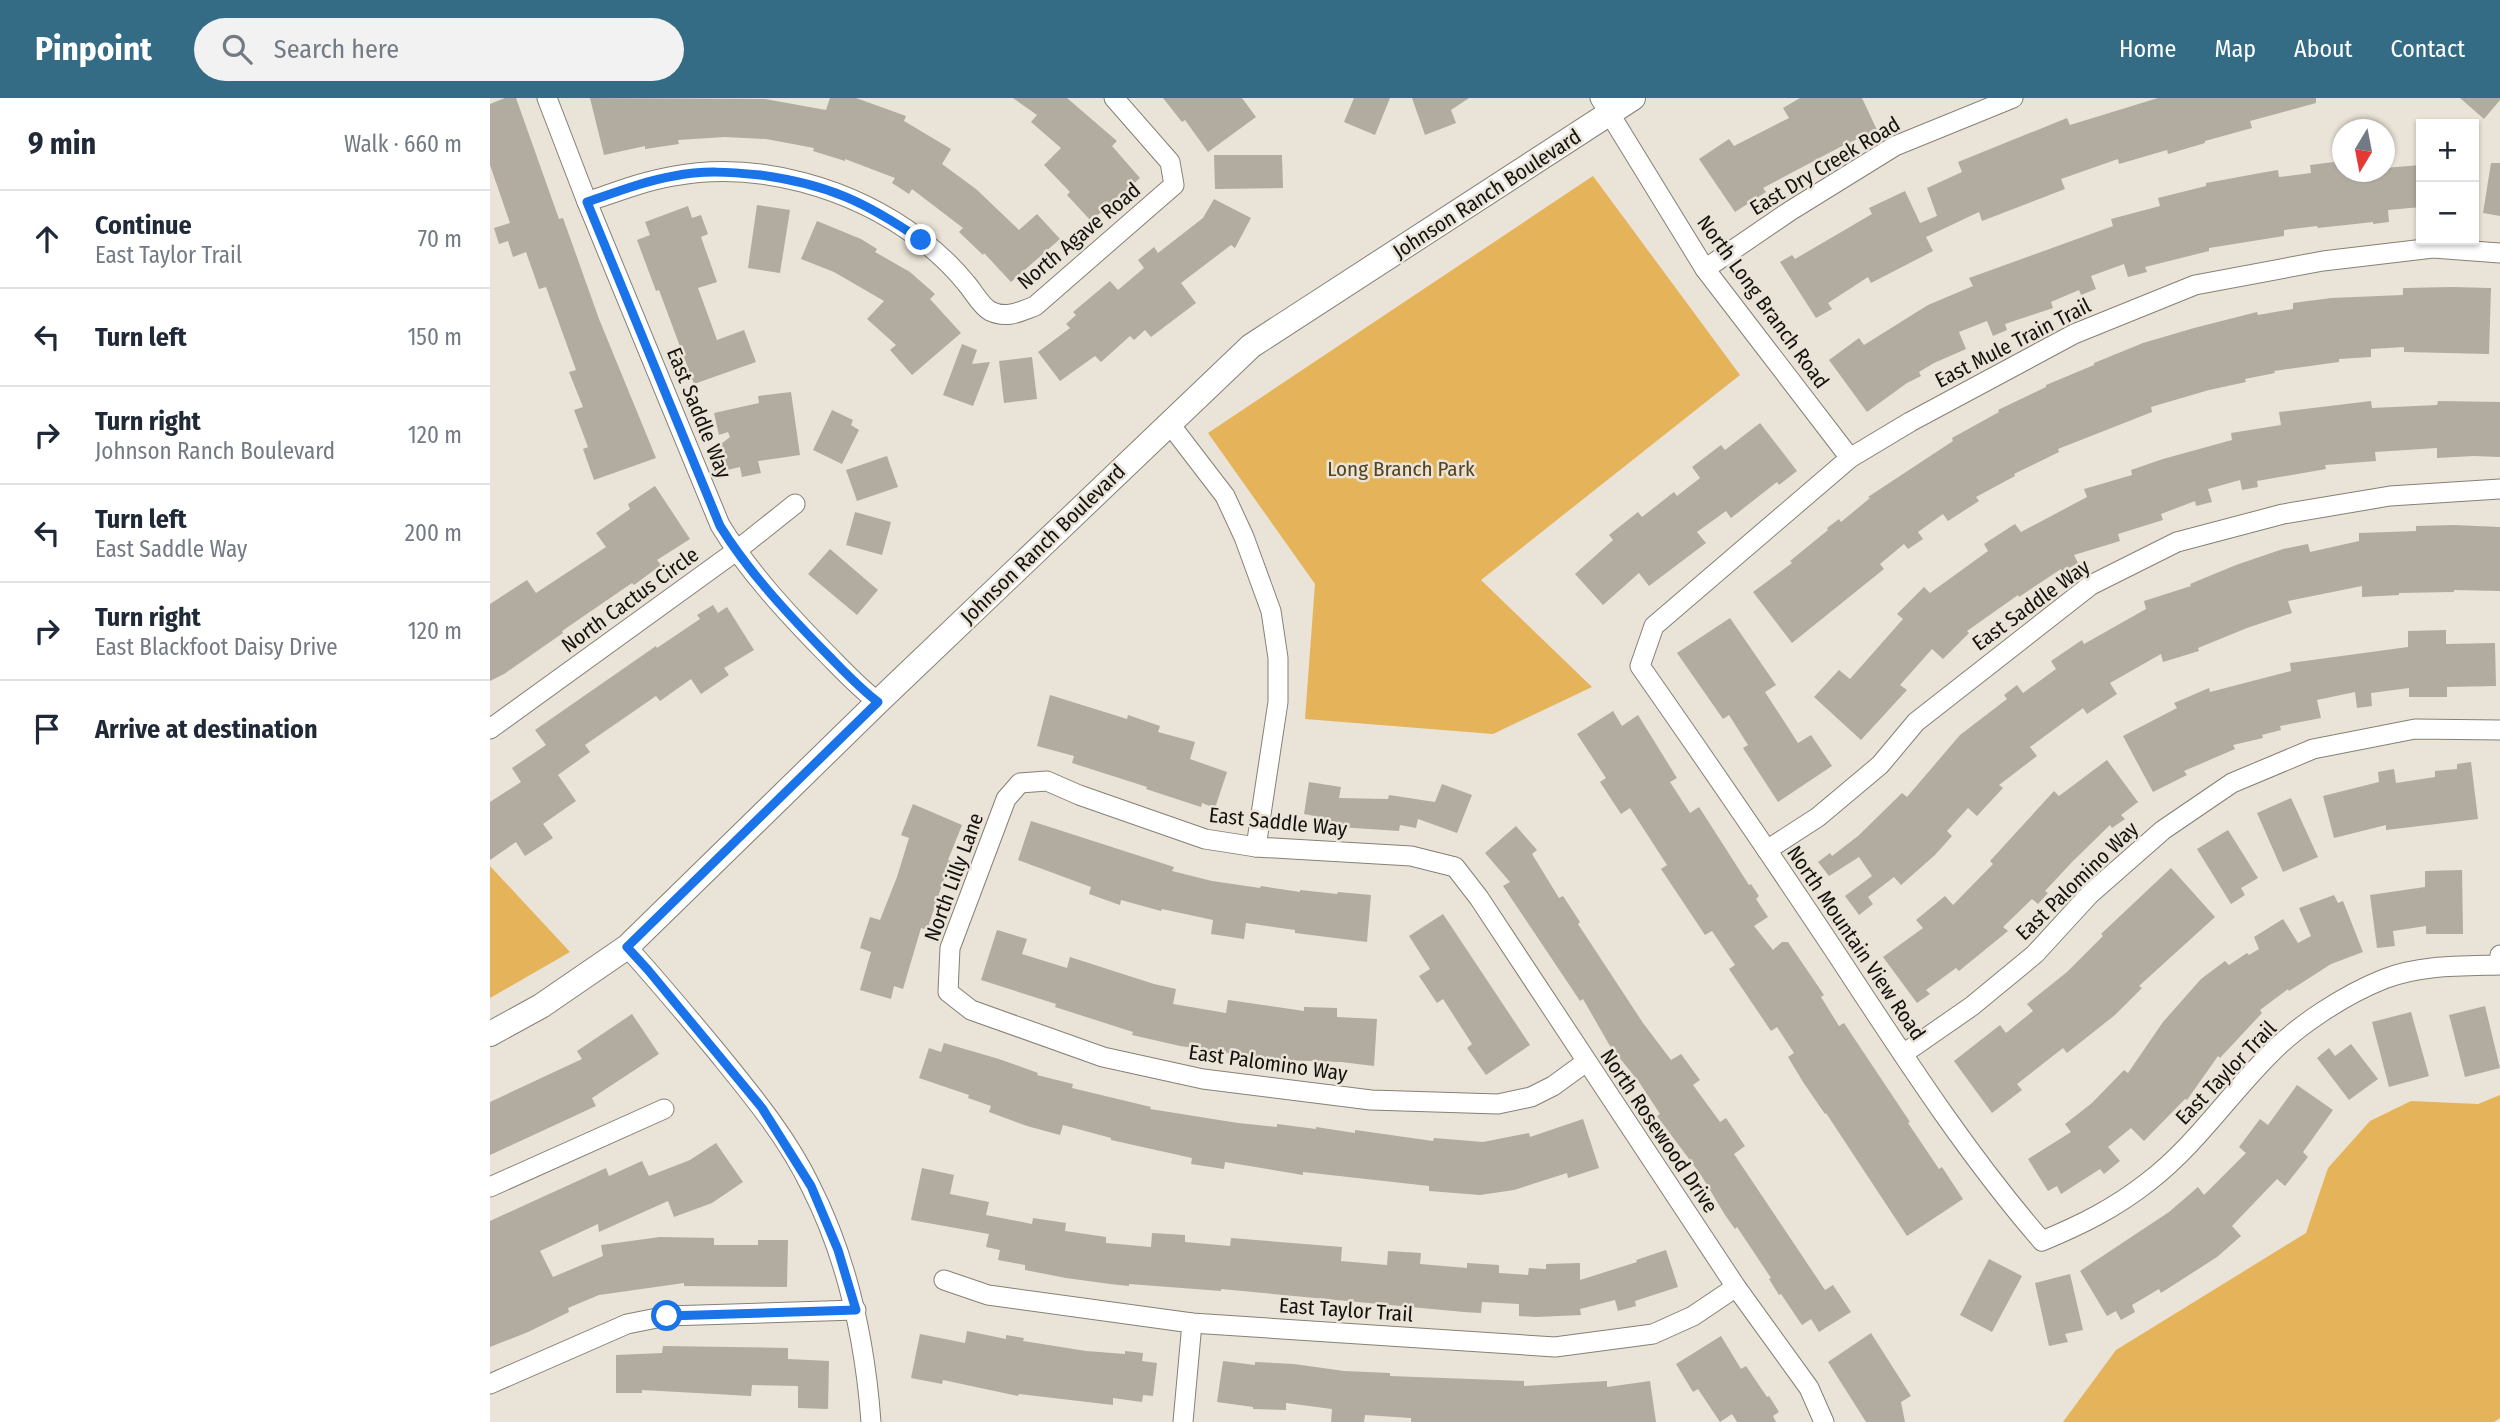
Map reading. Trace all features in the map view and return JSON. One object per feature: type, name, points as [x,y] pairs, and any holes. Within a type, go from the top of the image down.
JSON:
[{"type":"street","name":"East Saddle Way","points":[[547,98],[720,526],[736,551],[802,627],[863,692],[878,702]]},
{"type":"street","name":"North Agave Road","points":[[587,202],[675,176],[720,170],[815,184],[885,215],[921,240],[965,281],[988,310],[1009,316],[1035,306],[1174,184],[1170,162],[1114,98]]},
{"type":"street","name":"Johnson Ranch Boulevard","points":[[490,1034],[541,1006],[627,947],[878,702],[1251,346],[1605,106],[1633,98]]},
{"type":"street","name":"East Dry Creek Road","points":[[1705,269],[1790,211],[1895,146],[2013,98]]},
{"type":"street","name":"North Long Branch Road","points":[[1605,106],[1705,269],[1850,458]]},
{"type":"street","name":"East Mule Train Trail","points":[[1640,666],[1654,626],[1850,458],[1910,422],[2074,334],[2195,285],[2323,261],[2433,248],[2500,253]]},
{"type":"street","points":[[1169,423],[1225,496],[1244,537],[1271,611],[1278,657],[1278,702],[1256,848]]},
{"type":"street","name":"East Saddle Way","points":[[1767,850],[1828,808],[1880,765],[1916,722],[2091,585],[2178,542],[2283,514],[2390,496],[2500,489]]},
{"type":"street","name":"North Cactus Circle","points":[[490,730],[795,505]]},
{"type":"street","name":"North Mountain View Road","points":[[1640,666],[1903,1054],[2011,1206],[2042,1241]]},
{"type":"street","name":"East Palomino Way","points":[[1903,1054],[1972,1006],[2035,954],[2090,894],[2163,830],[2232,783],[2313,749],[2415,729],[2500,730]]},
{"type":"street","name":"East Saddle Way","points":[[1020,783],[1046,781],[1205,839],[1256,848],[1411,856],[1455,867]]},
{"type":"street","name":"North Lilly Lane","points":[[948,992],[950,948],[1006,799],[1020,783]]},
{"type":"street","name":"North Rosewood Drive","points":[[1455,867],[1479,898],[1736,1287],[1809,1388],[1824,1422]]},
{"type":"street","points":[[627,947],[762,1108],[811,1186],[838,1250],[856,1310],[871,1422]]},
{"type":"street","name":"East Taylor Trail","points":[[2042,1241],[2088,1222],[2149,1182],[2199,1134],[2270,1053],[2326,1009],[2384,979],[2437,966],[2499,960]]},
{"type":"street","name":"East Palomino Way","points":[[948,992],[971,1010],[1103,1057],[1203,1079],[1371,1100],[1499,1104],[1531,1097],[1553,1086],[1586,1062]]},
{"type":"street","points":[[490,1187],[664,1108]]},
{"type":"street","name":"East Taylor Trail","points":[[944,1280],[988,1296],[1192,1323],[1555,1348],[1653,1334],[1693,1316],[1736,1287]]},
{"type":"street","points":[[490,1384],[627,1324],[667,1316],[856,1310]]},
{"type":"street","points":[[1183,1422],[1192,1323]]},
{"type":"green space","name":"Long Branch Park","points":[[1593,176],[1740,375],[1481,580],[1592,687],[1493,734],[1305,719],[1315,584],[1208,433]]},
{"type":"green space","points":[[490,866],[570,952],[490,998]]},
{"type":"green space","points":[[2500,1095],[2500,1418],[2494,1422],[2063,1422],[2116,1350],[2306,1233],[2328,1168],[2370,1121],[2411,1101],[2478,1104]]},
{"type":"building","points":[[505,98],[516,98],[559,219],[563,218],[599,319],[656,458],[594,480],[583,449],[588,447],[574,410],[583,407],[569,372],[576,370],[546,287],[539,289],[526,252],[513,257],[508,241],[499,244],[494,228],[510,223],[490,165],[490,104]]},
{"type":"building","points":[[590,98],[765,99],[826,110],[830,98],[856,98],[906,116],[904,121],[951,149],[942,164],[976,189],[1019,230],[1037,214],[1060,239],[1011,282],[984,253],[983,255],[959,232],[963,228],[912,189],[909,194],[892,183],[895,178],[845,159],[813,151],[814,148],[766,139],[725,137],[678,140],[679,144],[645,149],[645,146],[604,155]]},
{"type":"building","points":[[1013,98],[1067,98],[1117,141],[1112,146],[1140,178],[1091,221],[1067,195],[1070,192],[1044,165],[1061,148],[1031,122],[1037,115]]},
{"type":"building","points":[[1163,98],[1242,98],[1256,117],[1208,152],[1185,120],[1182,122]]},
{"type":"building","points":[[1354,98],[1390,98],[1375,135],[1344,122]]},
{"type":"building","points":[[1412,98],[1469,98],[1451,110],[1456,123],[1425,135]]},
{"type":"building","points":[[1800,98],[1862,98],[1877,130],[1763,188],[1766,192],[1735,212],[1699,159],[1729,139],[1734,146],[1789,118],[1783,108]]},
{"type":"building","points":[[2158,98],[2316,98],[2316,103],[2250,121],[2252,128],[2205,143],[2168,154],[2167,150],[2119,164],[2118,159],[2061,179],[2065,189],[1982,221],[1979,212],[1926,237],[1933,251],[1871,283],[1868,277],[1828,303],[1832,309],[1816,318],[1780,262],[1792,255],[1795,259],[1872,214],[1869,208],[1905,191],[1920,223],[1937,216],[1927,188],[1962,172],[1958,162],[2067,118],[2070,125]]},
{"type":"building","points":[[2460,98],[2500,98],[2500,100],[2484,119]]},
{"type":"building","points":[[1214,155],[1282,155],[1283,188],[1215,189]]},
{"type":"building","points":[[2332,162],[2332,182],[2395,182],[2395,167],[2416,165],[2416,207],[2388,210],[2389,222],[2284,230],[2284,236],[2209,248],[2209,251],[2145,267],[2147,272],[2128,277],[2124,264],[2091,276],[2096,289],[2081,295],[2079,290],[2051,302],[2053,308],[2005,324],[2007,330],[1993,336],[1987,321],[1959,332],[1966,349],[1919,372],[1921,376],[1867,412],[1829,360],[1859,338],[1864,345],[1928,305],[1973,286],[1969,278],[2113,226],[2111,219],[2160,206],[2158,198],[2206,186],[2206,183],[2278,170],[2279,177],[2311,173],[2310,165]]},
{"type":"building","points":[[2491,163],[2500,163],[2500,216],[2483,213]]},
{"type":"building","points":[[1214,199],[1251,218],[1235,248],[1231,245],[1181,283],[1196,303],[1151,337],[1145,330],[1134,340],[1130,336],[1101,362],[1095,356],[1060,381],[1038,352],[1070,328],[1066,324],[1076,315],[1073,312],[1110,281],[1118,290],[1144,268],[1138,260],[1154,247],[1158,253],[1203,218]]},
{"type":"building","points":[[757,205],[790,210],[780,273],[748,268]]},
{"type":"building","points":[[688,206],[692,218],[701,215],[708,234],[701,237],[717,282],[698,288],[717,340],[744,330],[756,362],[694,384],[637,240],[650,235],[645,222]]},
{"type":"building","points":[[817,221],[861,239],[877,249],[875,252],[910,272],[935,294],[930,299],[961,333],[912,375],[890,350],[896,345],[867,319],[884,301],[834,272],[801,259]]},
{"type":"building","points":[[2403,288],[2491,288],[2489,354],[2404,352],[2404,347],[2371,349],[2371,357],[2339,359],[2339,362],[2274,371],[2275,373],[2245,379],[2246,382],[2151,407],[2152,412],[2058,449],[2059,452],[2014,474],[2015,476],[1976,497],[1979,501],[1948,521],[1943,514],[1918,532],[1923,539],[1908,549],[1904,544],[1880,564],[1884,569],[1792,643],[1753,592],[1792,563],[1790,561],[1828,530],[1827,528],[1839,519],[1841,522],[1870,498],[1868,497],[1953,441],[1952,438],[1999,412],[1998,410],[2094,363],[2143,343],[2194,328],[2257,312],[2258,315],[2293,309],[2293,303],[2331,298],[2403,295]]},
{"type":"building","points":[[962,344],[977,350],[972,364],[990,362],[973,406],[943,395]]},
{"type":"building","points":[[1032,357],[1037,399],[1004,403],[999,361]]},
{"type":"building","points":[[791,392],[800,455],[758,461],[761,473],[742,477],[740,467],[727,470],[721,444],[730,437],[728,432],[719,435],[714,413],[759,403],[758,396]]},
{"type":"building","points":[[2371,401],[2372,408],[2437,405],[2438,401],[2500,402],[2500,457],[2437,458],[2437,448],[2375,452],[2376,461],[2325,465],[2326,469],[2257,481],[2258,487],[2242,490],[2240,480],[2208,489],[2212,502],[2196,506],[2195,501],[2161,514],[2163,520],[2118,534],[2120,541],[2074,555],[2078,563],[2062,572],[2061,569],[2019,597],[2018,595],[1967,631],[1969,633],[1943,659],[1932,649],[1900,685],[1907,690],[1861,740],[1814,697],[1839,670],[1850,679],[1903,619],[1897,614],[1924,587],[1930,593],[1988,551],[1984,544],[2015,524],[2021,532],[2087,497],[2084,489],[2132,475],[2131,470],[2232,440],[2231,433],[2281,425],[2279,412]]},
{"type":"building","points":[[832,410],[853,420],[851,425],[859,430],[842,464],[813,450]]},
{"type":"building","points":[[1760,423],[1797,471],[1779,485],[1777,482],[1731,518],[1726,511],[1697,532],[1706,543],[1649,586],[1639,573],[1603,605],[1575,574],[1613,540],[1609,535],[1638,512],[1642,517],[1674,492],[1677,496],[1700,478],[1692,467],[1721,445],[1725,450]]},
{"type":"building","points":[[887,456],[898,487],[857,501],[846,470]]},
{"type":"building","points":[[655,486],[690,539],[657,560],[661,565],[634,585],[632,583],[504,674],[490,681],[490,604],[527,580],[536,593],[606,547],[596,533],[630,509],[628,504]]},
{"type":"building","points":[[855,512],[891,522],[882,555],[846,545]]},
{"type":"building","points":[[2416,526],[2500,527],[2500,591],[2454,590],[2362,597],[2362,586],[2288,601],[2292,613],[2198,648],[2199,651],[2163,662],[2161,654],[2110,683],[2117,694],[2087,714],[2083,708],[2030,747],[2037,756],[1999,785],[2003,788],[1977,816],[1968,808],[1947,831],[1952,836],[1935,855],[1901,885],[1894,877],[1868,897],[1873,904],[1859,915],[1845,896],[1872,876],[1859,857],[1829,876],[1818,862],[1830,853],[1832,856],[1858,836],[1902,793],[1907,797],[1960,735],[2007,699],[2004,695],[2017,685],[2023,693],[2056,669],[2051,661],[2082,640],[2084,644],[2146,609],[2144,601],[2191,586],[2190,584],[2236,565],[2283,549],[2308,544],[2310,552],[2359,541],[2359,533],[2416,531]]},
{"type":"building","points":[[830,549],[878,590],[857,615],[808,574]]},
{"type":"building","points":[[713,605],[718,613],[727,607],[754,650],[724,668],[729,675],[701,694],[691,679],[660,701],[656,696],[585,745],[590,752],[558,775],[576,801],[543,824],[553,838],[525,856],[516,842],[490,860],[490,802],[521,782],[512,768],[546,745],[535,730],[656,646],[657,648],[700,619],[697,615]]},
{"type":"building","points":[[1730,618],[1776,685],[1765,692],[1798,743],[1811,735],[1832,766],[1778,802],[1743,748],[1748,745],[1729,715],[1723,719],[1677,653]]},
{"type":"building","points":[[2446,630],[2446,644],[2495,643],[2496,686],[2447,687],[2447,697],[2409,697],[2409,688],[2371,693],[2372,706],[2357,708],[2355,692],[2317,700],[2321,718],[2280,726],[2281,730],[2262,735],[2263,738],[2233,745],[2235,749],[2184,771],[2187,775],[2153,792],[2123,736],[2177,708],[2174,703],[2209,688],[2210,692],[2291,671],[2290,663],[2408,647],[2408,631]]},
{"type":"building","points":[[1050,695],[1127,719],[1128,715],[1160,726],[1158,732],[1195,742],[1190,759],[1227,772],[1215,808],[1202,803],[1201,807],[1146,789],[1147,787],[1072,763],[1074,756],[1037,746]]},
{"type":"building","points":[[1613,711],[1622,726],[1638,715],[1677,778],[1670,782],[1690,813],[1699,807],[1749,885],[1751,884],[1759,896],[1756,899],[1768,917],[1754,926],[1773,950],[1782,942],[1788,942],[1824,995],[1821,997],[1839,1026],[1844,1023],[1939,1169],[1942,1167],[1963,1199],[1907,1236],[1803,1082],[1788,1057],[1794,1053],[1777,1027],[1771,1031],[1729,969],[1735,965],[1712,931],[1705,935],[1661,869],[1667,865],[1630,808],[1621,814],[1600,782],[1606,778],[1577,734]]},
{"type":"building","points":[[2107,760],[2138,802],[2121,815],[2125,819],[2112,828],[2110,825],[2073,861],[2045,891],[2048,893],[2038,904],[2032,899],[2003,927],[2008,931],[1959,971],[1956,968],[1926,990],[1930,994],[1917,1003],[1883,957],[1923,928],[1916,920],[1945,896],[1953,905],[1993,864],[1990,861],[2054,791],[2059,796]]},
{"type":"building","points":[[2471,762],[2478,819],[2386,830],[2386,825],[2334,838],[2323,796],[2379,782],[2378,772],[2394,769],[2396,783],[2435,777],[2435,771],[2457,769],[2457,764]]},
{"type":"building","points":[[1309,782],[1341,787],[1339,798],[1388,799],[1389,795],[1435,802],[1442,784],[1472,795],[1457,833],[1418,819],[1416,828],[1400,825],[1399,831],[1339,827],[1318,824],[1319,817],[1304,814]]},
{"type":"building","points":[[2291,798],[2318,857],[2283,872],[2257,813]]},
{"type":"building","points":[[913,804],[962,825],[948,860],[950,861],[927,930],[921,928],[903,989],[894,986],[891,999],[860,990],[871,952],[860,948],[870,917],[880,920],[897,877],[909,838],[901,835]]},
{"type":"building","points":[[1031,821],[1174,867],[1172,871],[1212,881],[1300,892],[1371,895],[1367,942],[1295,933],[1295,930],[1246,923],[1244,939],[1211,934],[1213,920],[1162,909],[1161,911],[1121,900],[1120,905],[1089,894],[1091,887],[1018,860]]},
{"type":"building","points":[[1516,826],[1537,850],[1532,854],[1559,898],[1563,896],[1580,922],[1578,924],[1643,1023],[1671,1060],[1681,1054],[1700,1080],[1693,1085],[1720,1122],[1726,1118],[1745,1146],[1734,1154],[1825,1290],[1833,1285],[1851,1312],[1819,1332],[1811,1319],[1802,1325],[1781,1294],[1779,1295],[1769,1279],[1771,1278],[1737,1227],[1735,1229],[1701,1175],[1657,1116],[1660,1114],[1639,1082],[1610,1046],[1583,999],[1580,1001],[1503,886],[1510,882],[1485,853]]},
{"type":"building","points":[[2228,830],[2258,878],[2241,888],[2245,895],[2231,904],[2197,849]]},
{"type":"building","points":[[2171,868],[2215,917],[2139,986],[2142,988],[2115,1015],[2067,1053],[2063,1048],[2017,1084],[2022,1090],[1992,1113],[1954,1061],[2000,1025],[2006,1033],[2033,1011],[2027,1004],[2067,972],[2103,936],[2101,934]]},
{"type":"building","points":[[2462,870],[2463,934],[2426,934],[2426,926],[2393,931],[2395,946],[2377,948],[2370,895],[2425,887],[2425,871]]},
{"type":"building","points":[[2334,895],[2338,903],[2343,901],[2363,952],[2331,964],[2289,991],[2288,989],[2260,1010],[2262,1013],[2220,1058],[2218,1056],[2187,1100],[2185,1099],[2144,1141],[2131,1128],[2108,1147],[2120,1161],[2104,1174],[2100,1169],[2061,1194],[2057,1186],[2048,1191],[2028,1159],[2071,1132],[2065,1124],[2092,1103],[2124,1070],[2128,1073],[2163,1022],[2201,979],[2225,961],[2229,965],[2247,953],[2249,955],[2259,949],[2254,937],[2283,919],[2298,943],[2311,936],[2299,908]]},
{"type":"building","points":[[1443,914],[1530,1045],[1486,1075],[1467,1048],[1472,1044],[1443,999],[1437,1003],[1419,976],[1430,969],[1409,936]]},
{"type":"building","points":[[997,930],[1027,939],[1022,954],[1067,968],[1070,957],[1176,989],[1173,1004],[1226,1013],[1228,1000],[1304,1011],[1304,1007],[1337,1008],[1337,1017],[1377,1019],[1374,1066],[1278,1060],[1180,1046],[1132,1035],[1133,1032],[981,980]]},
{"type":"building","points":[[2485,1006],[2500,1068],[2465,1077],[2449,1015]]},
{"type":"building","points":[[2411,1012],[2429,1076],[2389,1087],[2372,1022]]},
{"type":"building","points":[[632,1014],[659,1054],[592,1098],[596,1106],[490,1155],[490,1102],[582,1059],[577,1051]]},
{"type":"building","points":[[944,1043],[999,1059],[1038,1073],[1037,1075],[1073,1084],[1072,1088],[1151,1107],[1150,1109],[1238,1123],[1316,1127],[1355,1133],[1355,1130],[1433,1141],[1434,1138],[1483,1142],[1529,1133],[1530,1137],[1583,1119],[1599,1168],[1568,1178],[1567,1173],[1514,1190],[1480,1195],[1429,1191],[1429,1186],[1303,1172],[1303,1175],[1225,1162],[1224,1169],[1191,1164],[1192,1158],[1111,1140],[1063,1125],[1060,1135],[1027,1126],[989,1112],[991,1106],[968,1098],[969,1095],[919,1078],[929,1048],[941,1052]]},
{"type":"building","points":[[2351,1044],[2378,1079],[2349,1100],[2317,1058],[2329,1048],[2335,1056]]},
{"type":"building","points":[[2297,1085],[2333,1110],[2303,1152],[2308,1157],[2285,1186],[2277,1179],[2232,1226],[2241,1236],[2217,1257],[2161,1293],[2159,1289],[2132,1305],[2135,1312],[2121,1320],[2116,1311],[2107,1316],[2080,1271],[2169,1212],[2198,1187],[2204,1195],[2246,1153],[2239,1147],[2260,1119],[2268,1125]]},
{"type":"building","points":[[716,1143],[743,1182],[712,1203],[674,1217],[668,1201],[599,1232],[598,1224],[540,1251],[553,1277],[603,1256],[601,1245],[660,1237],[714,1238],[714,1245],[758,1245],[758,1240],[788,1240],[787,1287],[684,1286],[684,1283],[599,1295],[568,1308],[569,1312],[528,1332],[490,1347],[490,1221],[606,1168],[609,1176],[642,1161],[649,1176],[690,1160]]},
{"type":"building","points":[[922,1168],[954,1175],[950,1194],[989,1202],[986,1215],[1032,1224],[1033,1218],[1066,1223],[1065,1231],[1106,1237],[1106,1243],[1151,1247],[1152,1233],[1185,1235],[1185,1242],[1230,1246],[1231,1238],[1342,1247],[1341,1261],[1387,1265],[1388,1251],[1421,1253],[1420,1264],[1467,1268],[1467,1263],[1499,1265],[1499,1273],[1528,1275],[1529,1268],[1546,1269],[1546,1264],[1580,1263],[1580,1280],[1666,1250],[1678,1287],[1635,1301],[1636,1306],[1618,1311],[1615,1300],[1580,1309],[1581,1315],[1536,1317],[1519,1316],[1519,1304],[1482,1302],[1481,1313],[1221,1289],[1129,1286],[1066,1278],[1025,1270],[1025,1265],[998,1260],[1000,1250],[986,1247],[989,1234],[911,1220]]},
{"type":"building","points":[[1989,1259],[2022,1276],[1992,1332],[1960,1315]]},
{"type":"building","points":[[2070,1274],[2083,1330],[2065,1334],[2068,1342],[2049,1346],[2035,1283]]},
{"type":"building","points":[[967,1331],[1006,1339],[1006,1335],[1024,1338],[1023,1341],[1086,1351],[1143,1353],[1142,1361],[1157,1363],[1153,1396],[1143,1395],[1142,1402],[1113,1398],[1113,1405],[1018,1396],[943,1380],[942,1384],[911,1378],[920,1334],[965,1343]]},
{"type":"building","points":[[1871,1333],[1911,1396],[1901,1402],[1905,1422],[1866,1422],[1828,1362]]},
{"type":"building","points":[[1721,1336],[1741,1369],[1746,1366],[1767,1397],[1769,1396],[1779,1412],[1773,1416],[1776,1422],[1737,1422],[1732,1414],[1720,1422],[1698,1389],[1693,1392],[1676,1364]]},
{"type":"building","points":[[663,1346],[788,1348],[788,1359],[829,1361],[828,1409],[798,1408],[798,1386],[752,1385],[751,1396],[642,1390],[642,1393],[616,1393],[616,1355],[662,1353]]},
{"type":"building","points":[[1223,1361],[1255,1365],[1255,1362],[1294,1364],[1344,1371],[1390,1373],[1390,1376],[1524,1381],[1524,1386],[1607,1381],[1607,1387],[1650,1381],[1656,1422],[1411,1422],[1411,1418],[1365,1415],[1364,1422],[1331,1422],[1332,1409],[1286,1403],[1286,1410],[1253,1409],[1217,1402]]},
{"type":"route","points":[[667,1316],[856,1310],[838,1250],[811,1186],[762,1108],[627,947],[878,702],[863,692],[802,627],[736,551],[720,526],[587,202],[675,176],[720,170],[815,184],[885,215],[921,240]]}]
